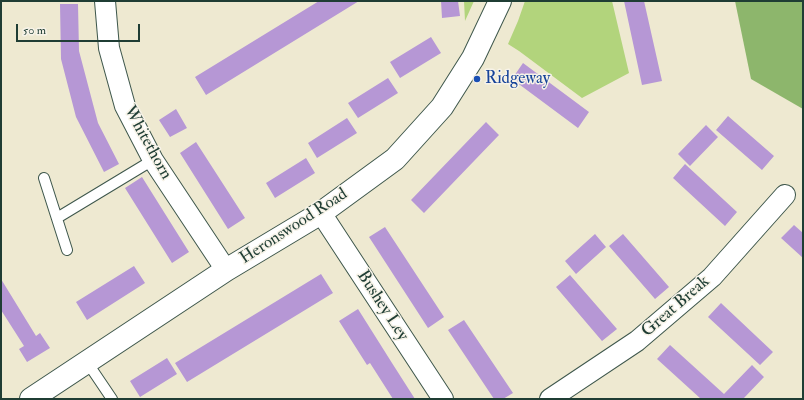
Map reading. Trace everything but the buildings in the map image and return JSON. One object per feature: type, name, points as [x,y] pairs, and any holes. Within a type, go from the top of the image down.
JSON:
[{"type":"street","name":"Whitethorn","points":[[105,1],[110,48],[125,106],[153,160],[226,270]]},
{"type":"street","name":"Heronswood Road","points":[[31,399],[226,270],[321,213],[395,159],[442,107],[473,58],[500,1]]},
{"type":"street","name":"Great Break","points":[[550,399],[637,341],[712,276],[785,195]]},
{"type":"street","name":"Bushey Ley","points":[[321,213],[443,399]]},
{"type":"lane","points":[[57,218],[153,160]]},
{"type":"lane","points":[[44,178],[67,250]]},
{"type":"lane","points":[[87,362],[112,399]]},
{"type":"green space","points":[[464,1],[474,1],[465,21]]},
{"type":"green space","points":[[525,1],[612,1],[629,73],[582,98],[508,44]]},
{"type":"green space","points":[[735,1],[803,1],[803,109],[751,79]]},
{"type":"place","name":"Ridgeway","points":[[477,79]]}]
